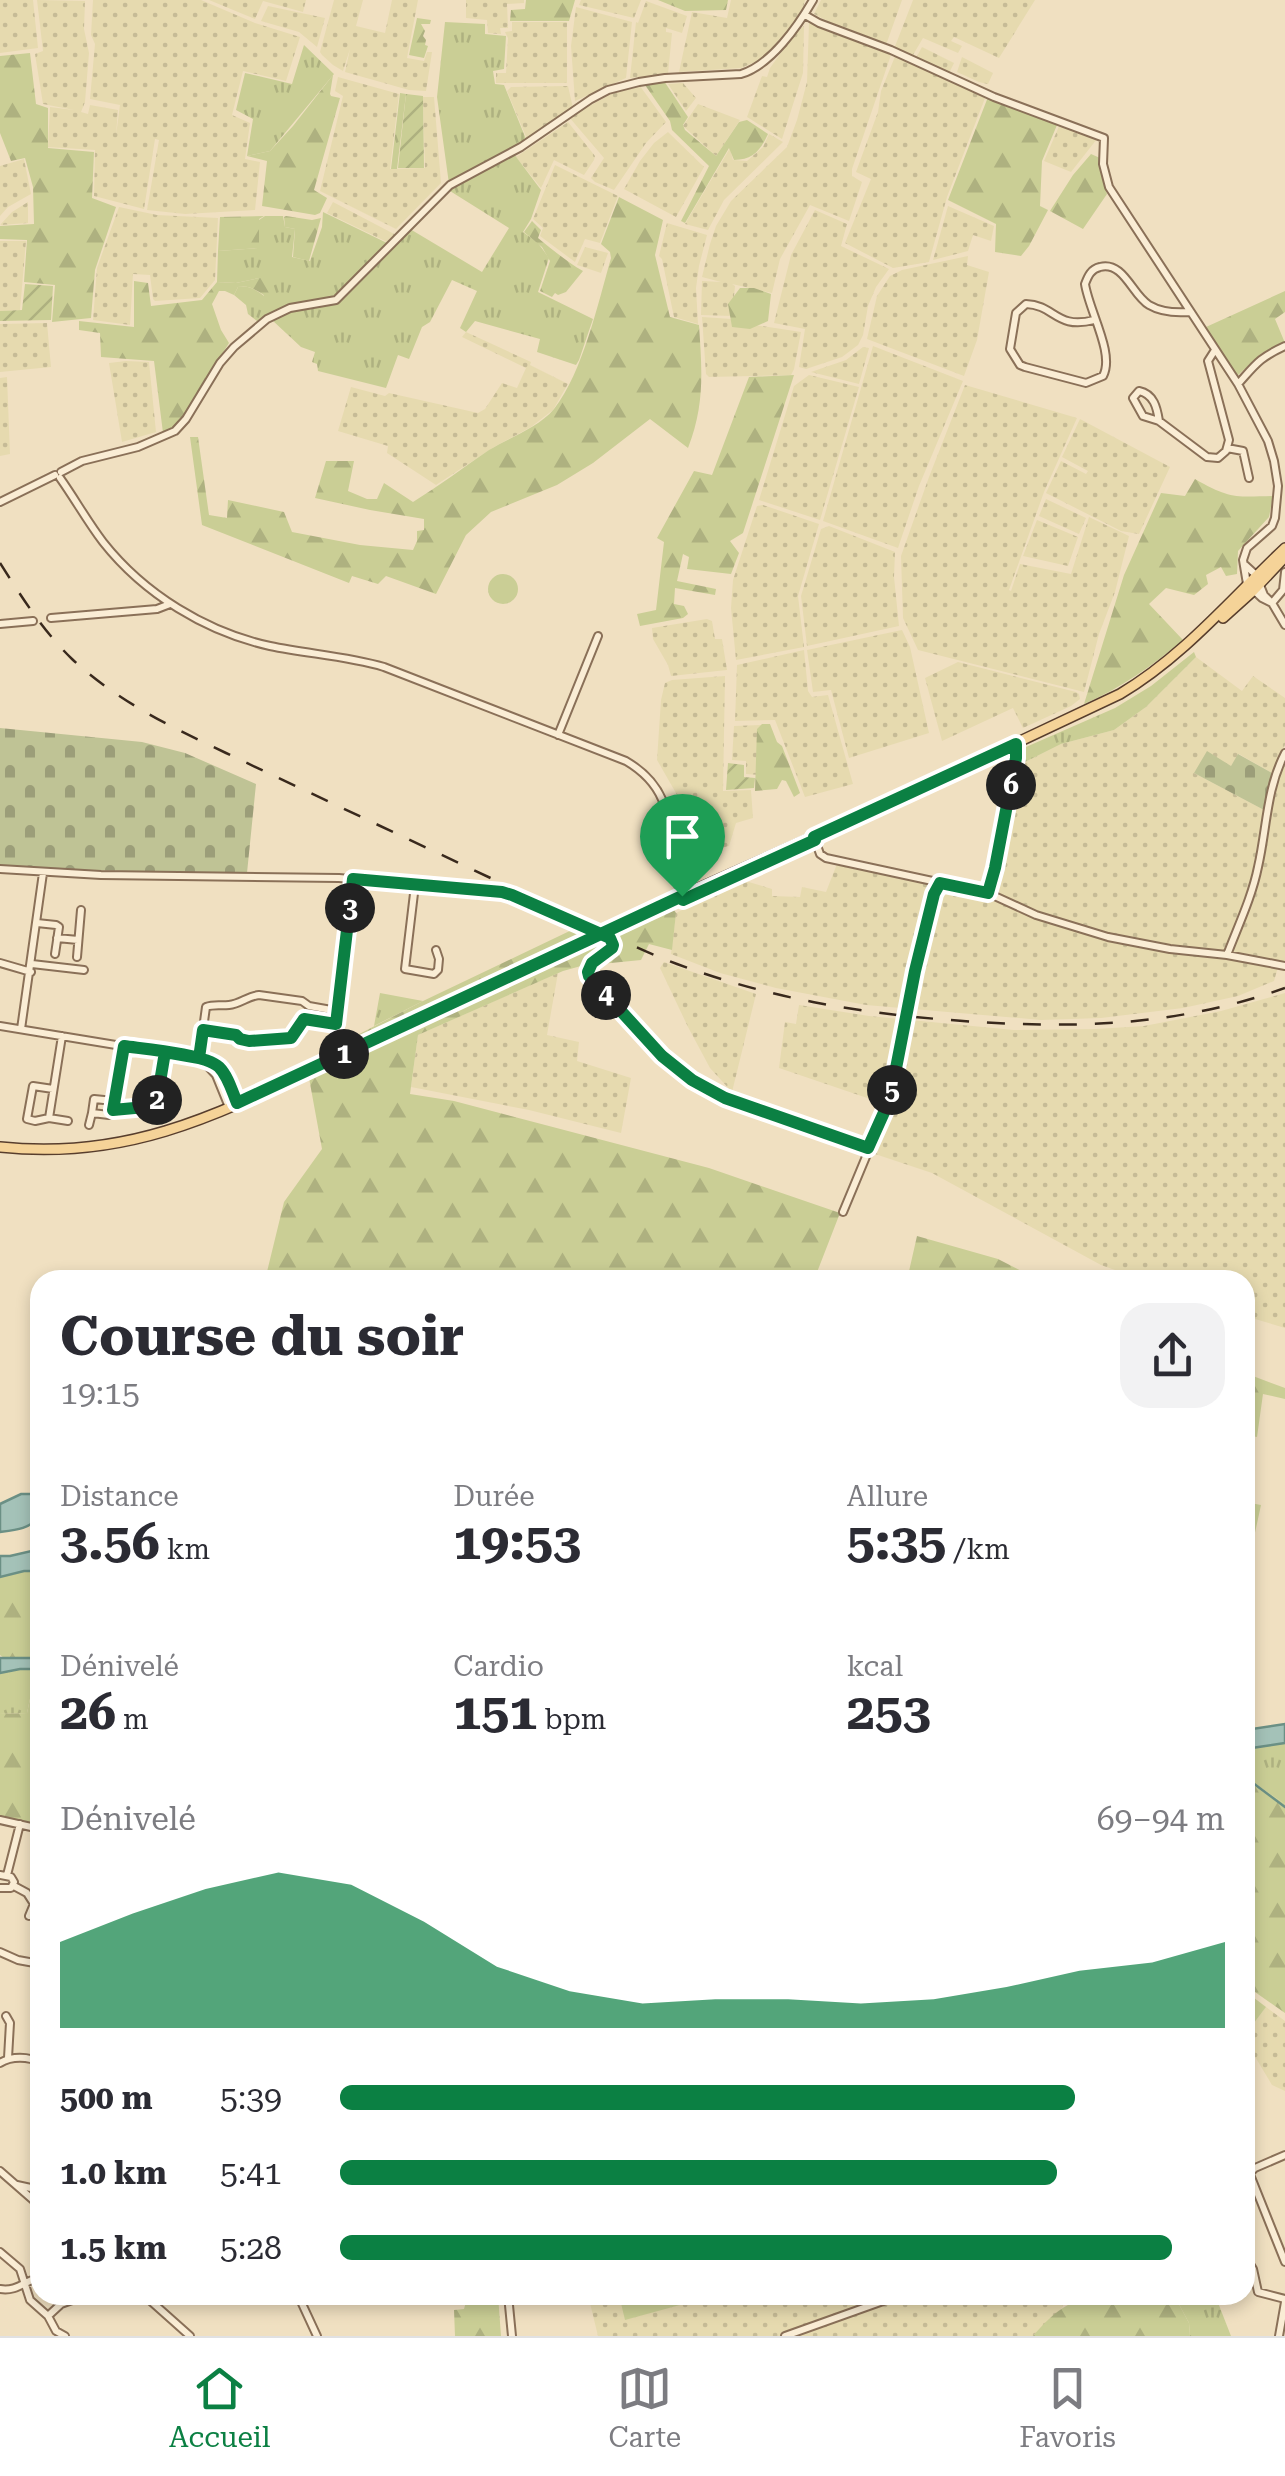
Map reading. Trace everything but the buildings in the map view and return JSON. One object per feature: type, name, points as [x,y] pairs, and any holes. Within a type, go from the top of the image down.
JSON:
[{"type":"main road","points":[[1254,583],[1285,548]]},
{"type":"main road","points":[[0,1146],[64,1150],[125,1143],[163,1134],[233,1105],[1016,746],[1120,694],[1174,660],[1285,557]]},
{"type":"street","points":[[0,500],[82,461],[154,441],[174,431],[186,419],[220,363],[249,333],[281,311],[336,300],[450,185],[521,147],[608,90],[666,78],[752,70],[769,58],[813,0]]},
{"type":"street","points":[[805,15],[994,97],[1104,138],[1103,164],[1109,187],[1238,384],[1268,442],[1278,496],[1274,523],[1243,556],[1254,583],[1285,625]]},
{"type":"street","points":[[1094,320],[1070,323],[1026,304],[1016,313],[1010,349],[1020,365],[1073,381],[1094,381],[1103,376],[1108,364],[1085,284],[1093,270],[1100,267],[1117,270],[1153,307],[1188,312]]},
{"type":"street","points":[[1238,384],[1254,363],[1285,346]]},
{"type":"street","points":[[1159,421],[1155,403],[1138,391],[1133,398],[1139,411],[1148,419],[1159,421],[1206,457],[1218,458],[1227,448],[1208,361],[1215,350]]},
{"type":"street","points":[[1227,448],[1243,451],[1248,478]]},
{"type":"street","points":[[59,475],[105,544],[132,573],[170,604],[213,626],[269,646],[373,664],[626,762],[648,777],[663,799],[682,898]]},
{"type":"street","points":[[1272,604],[1283,590],[1285,572]]},
{"type":"street","points":[[51,618],[157,609],[170,604]]},
{"type":"street","points":[[0,624],[32,621]]},
{"type":"street","points":[[558,735],[598,636]]},
{"type":"street","points":[[988,893],[1016,746]]},
{"type":"street","points":[[1227,955],[1257,874],[1273,778],[1285,754]]},
{"type":"street","points":[[815,838],[820,854],[826,858],[988,893],[1036,915],[1108,937],[1285,966]]},
{"type":"street","points":[[0,869],[353,879],[512,895],[610,938],[612,948],[592,963],[589,976],[682,1074],[738,1102],[868,1148]]},
{"type":"street","points":[[21,1029],[43,873]]},
{"type":"street","points":[[333,1059],[353,879]]},
{"type":"street","points":[[843,1212],[890,1099],[915,971],[940,883]]},
{"type":"street","points":[[415,885],[405,969],[434,974],[439,959],[436,950]]},
{"type":"street","points":[[77,958],[80,910]]},
{"type":"street","points":[[37,923],[59,928],[55,954]]},
{"type":"street","points":[[57,938],[78,940]]},
{"type":"street","points":[[0,963],[16,970],[84,970]]},
{"type":"street","points":[[199,1058],[206,1007],[211,1004],[230,1005],[258,995],[337,1011]]},
{"type":"street","points":[[203,1030],[249,1041],[291,1038],[304,1019],[306,1004]]},
{"type":"street","points":[[304,1019],[336,1024]]},
{"type":"street","points":[[0,1026],[199,1058],[216,1075],[233,1105]]},
{"type":"street","points":[[48,1118],[62,1036]]},
{"type":"street","points":[[92,1113],[108,1115],[114,1105],[124,1046]]},
{"type":"street","points":[[156,1106],[165,1052]]},
{"type":"street","points":[[54,1089],[33,1086],[27,1119],[68,1122]]},
{"type":"street","points":[[89,1125],[94,1099],[114,1105],[168,1106]]},
{"type":"street","points":[[0,1820],[30,1826]]},
{"type":"street","points":[[14,1886],[4,1875],[20,1824]]},
{"type":"street","points":[[0,1888],[14,1886],[30,1898]]},
{"type":"street","points":[[0,1952],[30,1962]]},
{"type":"street","points":[[6,2016],[10,2023],[4,2061],[30,2058]]},
{"type":"street","points":[[1255,2169],[1285,2154]]},
{"type":"street","points":[[0,2171],[30,2198]]},
{"type":"street","points":[[15,2185],[30,2188]]},
{"type":"street","points":[[26,2195],[30,2193]]},
{"type":"street","points":[[1255,2194],[1285,2262]]},
{"type":"street","points":[[0,2252],[20,2268],[30,2300]]},
{"type":"street","points":[[0,2289],[30,2281]]},
{"type":"street","points":[[1255,2281],[1258,2292],[1285,2300],[1278,2336]]},
{"type":"street","points":[[36,2305],[56,2331],[65,2336]]},
{"type":"street","points":[[48,2316],[61,2305]]},
{"type":"street","points":[[155,2305],[190,2336]]},
{"type":"street","points":[[303,2305],[317,2336]]},
{"type":"street","points":[[509,2305],[512,2336]]},
{"type":"street","points":[[785,2336],[872,2305]]},
{"type":"shaded area","points":[[0,0],[33,0],[38,48],[0,53]]},
{"type":"shaded area","points":[[37,0],[85,1],[84,29],[89,53],[81,112],[88,114],[90,105],[118,110],[116,135],[120,105],[90,99],[95,44],[91,35],[93,0],[201,0],[300,37],[286,81],[243,71],[232,115],[250,123],[245,159],[260,162],[255,210],[185,214],[147,210],[159,140],[155,139],[144,209],[94,196],[95,150],[48,147],[50,107],[74,110],[43,104],[35,54],[43,51]]},
{"type":"shaded area","points":[[209,0],[306,0],[303,12],[263,1],[255,19]]},
{"type":"shaded area","points":[[334,0],[363,0],[356,26],[385,33],[392,0],[418,0],[407,58],[424,61],[427,52],[432,52],[426,91],[345,72],[350,49],[343,71],[322,55]]},
{"type":"shaded area","points":[[466,0],[524,3],[507,4],[508,28],[500,28],[501,34],[488,33],[487,20],[466,18]]},
{"type":"shaded area","points":[[581,0],[641,0],[634,18],[579,5]]},
{"type":"shaded area","points":[[731,0],[805,0],[801,15],[762,59],[741,68],[679,72],[692,12],[727,18]]},
{"type":"shaded area","points":[[821,0],[902,0],[886,45],[814,14]]},
{"type":"shaded area","points":[[913,0],[1035,0],[999,58],[954,37],[951,41],[962,46],[958,53],[923,38],[913,55],[894,49]]},
{"type":"shaded area","points":[[646,1],[687,16],[682,33],[666,28],[666,32],[672,33],[668,74],[630,78],[636,22]]},
{"type":"shaded area","points":[[268,6],[325,18],[317,47],[299,32],[261,21]]},
{"type":"shaded area","points":[[576,7],[632,22],[626,78],[575,101],[571,46]]},
{"type":"shaded area","points":[[512,22],[567,22],[567,83],[496,83],[496,73],[506,73],[505,32],[512,31]]},
{"type":"shaded area","points":[[809,23],[892,52],[852,169],[852,176],[862,182],[849,221],[810,205],[780,259],[772,293],[732,284],[732,316],[701,315],[702,281],[721,282],[702,277],[716,226],[731,201],[787,147],[797,120],[807,82]]},
{"type":"shaded area","points":[[804,26],[803,73],[782,139],[747,117],[762,76],[767,77]]},
{"type":"shaded area","points":[[922,47],[954,63],[949,73],[916,58]]},
{"type":"shaded area","points":[[896,54],[985,98],[947,197],[929,262],[893,268],[845,243],[871,179],[856,172]]},
{"type":"shaded area","points":[[962,57],[993,73],[988,84],[957,72]]},
{"type":"shaded area","points":[[338,77],[399,94],[390,169],[425,168],[423,97],[434,97],[441,183],[396,229],[320,191],[343,96],[335,91]]},
{"type":"shaded area","points":[[683,83],[696,98],[686,111],[668,84]]},
{"type":"shaded area","points":[[568,86],[573,108],[527,139],[507,91],[511,87]]},
{"type":"shaded area","points":[[640,86],[666,122],[646,143],[614,190],[591,178],[604,158],[569,117],[617,91]]},
{"type":"shaded area","points":[[698,104],[740,120],[716,156],[683,126]]},
{"type":"shaded area","points":[[568,122],[595,156],[594,160],[584,175],[554,160],[541,188],[516,157]]},
{"type":"shaded area","points":[[1060,124],[1097,139],[1071,172],[1044,161]]},
{"type":"shaded area","points":[[668,132],[704,167],[676,217],[624,189],[640,161]]},
{"type":"shaded area","points":[[769,134],[783,142],[724,200],[708,230],[685,224],[730,148],[733,160],[747,161],[763,147]]},
{"type":"shaded area","points":[[24,159],[31,194],[0,216],[0,166]]},
{"type":"shaded area","points":[[555,165],[618,196],[600,243],[585,239],[575,262],[540,236],[543,228],[533,219]]},
{"type":"shaded area","points":[[28,202],[28,223],[0,225],[12,212]]},
{"type":"shaded area","points":[[333,202],[396,235],[387,242],[327,213]]},
{"type":"shaded area","points":[[948,206],[994,226],[991,241],[973,235],[968,251],[933,260]]},
{"type":"shaded area","points":[[119,207],[157,215],[218,218],[215,280],[200,298],[155,301],[150,275],[133,274],[130,325],[93,320],[97,268]]},
{"type":"shaded area","points":[[815,210],[847,224],[841,246],[889,269],[868,306],[858,345],[842,357],[806,369],[799,367],[805,329],[774,323],[791,255]]},
{"type":"shaded area","points":[[667,223],[707,235],[696,288],[698,324],[674,317],[659,256]]},
{"type":"shaded area","points":[[0,241],[26,241],[20,310],[0,311]]},
{"type":"shaded area","points":[[585,247],[608,253],[601,273],[577,265]]},
{"type":"shaded area","points":[[968,256],[967,265],[989,272],[977,340],[964,376],[867,339],[877,296],[890,276]]},
{"type":"shaded area","points":[[702,317],[801,332],[791,375],[709,377]]},
{"type":"shaded area","points":[[47,323],[51,367],[0,372],[0,324]]},
{"type":"shaded area","points":[[466,332],[568,384],[553,410],[436,485],[387,453],[388,446],[338,431],[351,387],[478,413],[502,383],[517,388],[526,368],[462,337]]},
{"type":"shaded area","points":[[873,346],[963,381],[898,548],[823,521]]},
{"type":"shaded area","points":[[863,347],[869,348],[859,384],[811,372],[846,360]]},
{"type":"shaded area","points":[[149,362],[156,432],[122,442],[109,363]]},
{"type":"shaded area","points":[[809,375],[859,387],[820,520],[759,500],[794,386]]},
{"type":"shaded area","points":[[7,377],[10,454],[0,456],[0,378]]},
{"type":"shaded area","points":[[965,385],[1077,418],[1044,492],[1009,590],[1020,564],[1071,574],[1089,517],[1129,536],[1084,692],[918,650],[903,618],[901,556]]},
{"type":"shaded area","points":[[1080,419],[1170,467],[1139,534],[1121,531],[1046,493],[1061,461],[1086,474],[1088,471],[1062,457]]},
{"type":"shaded area","points":[[1046,499],[1086,518],[1079,534],[1039,516]]},
{"type":"shaded area","points":[[757,506],[819,524],[798,596],[804,647],[736,660],[731,608],[733,580]]},
{"type":"shaded area","points":[[1037,520],[1078,537],[1068,566],[1023,556]]},
{"type":"shaded area","points":[[829,526],[895,552],[899,626],[807,646],[801,596],[821,529]]},
{"type":"shaded area","points":[[712,621],[715,639],[722,639],[727,670],[671,676],[653,639],[652,628]]},
{"type":"shaded area","points":[[902,630],[910,647],[929,733],[849,758],[831,690],[813,692],[807,650]]},
{"type":"shaded area","points":[[804,650],[808,691],[812,697],[828,695],[853,784],[805,797],[775,720],[735,721],[737,665]]},
{"type":"shaded area","points":[[1196,657],[1242,691],[1253,676],[1285,698],[1285,745],[1272,773],[1239,754],[1231,766],[1194,773],[1264,810],[1253,882],[1225,957],[1278,967],[1274,981],[1238,996],[1183,1008],[1101,1018],[1041,1020],[866,1005],[776,988],[671,954],[676,913],[742,880],[772,889],[772,896],[800,897],[802,887],[826,892],[837,864],[932,884],[931,897],[943,897],[950,890],[990,900],[1003,852],[1017,766],[1061,744],[1114,730],[1146,707]]},
{"type":"shaded area","points":[[958,662],[1076,692],[1080,699],[1023,728],[1013,708],[942,741],[925,678]]},
{"type":"shaded area","points":[[725,676],[723,791],[751,790],[753,818],[736,823],[729,846],[685,857],[680,800],[657,760],[661,700],[665,683],[672,680]]},
{"type":"shaded area","points":[[761,725],[760,775],[746,774],[746,761],[732,760],[734,726]]},
{"type":"shaded area","points":[[1285,758],[1285,962],[1230,952],[1245,912],[1277,789],[1274,788]]},
{"type":"shaded area","points":[[664,962],[756,994],[732,1092],[710,1068],[688,1027],[660,968]]},
{"type":"shaded area","points":[[558,973],[547,1035],[579,1042],[577,1061],[631,1078],[621,1133],[411,1087],[418,1035]]},
{"type":"shaded area","points":[[1285,993],[1285,1328],[1255,1319],[1255,1270],[1115,1270],[1101,1265],[932,1173],[869,1152],[879,1102],[779,1068],[785,1022],[796,1024],[799,1005],[1014,1030],[1144,1026]]},
{"type":"shaded area","points":[[1266,2007],[1285,2021],[1285,2091],[1272,2085],[1255,2057],[1255,2022]]},
{"type":"shaded area","points":[[590,2305],[622,2305],[626,2319],[679,2305],[1063,2305],[1033,2336],[598,2336]]},
{"type":"green space","points":[[526,0],[575,0],[569,21],[510,21],[511,10],[525,9]]},
{"type":"green space","points":[[658,0],[728,0],[726,10],[685,11]]},
{"type":"green space","points":[[417,18],[431,20],[430,24],[421,24],[428,46],[424,58],[409,55]]},
{"type":"green space","points":[[445,22],[485,24],[485,34],[506,36],[504,69],[493,71],[495,84],[504,85],[526,139],[511,150],[541,190],[523,232],[549,258],[538,292],[593,319],[579,360],[576,365],[537,352],[540,339],[475,321],[466,332],[460,328],[477,291],[452,280],[430,322],[422,327],[409,359],[398,355],[386,388],[318,371],[317,364],[312,362],[315,352],[301,347],[272,320],[257,321],[234,295],[242,287],[264,296],[259,278],[217,282],[218,251],[258,248],[259,220],[283,216],[285,227],[295,229],[292,257],[310,261],[323,212],[387,243],[410,229],[482,272],[509,228],[450,191],[437,97]]},
{"type":"green space","points":[[304,45],[334,74],[270,151],[247,156],[253,119],[236,110],[245,73],[292,84]]},
{"type":"green space","points":[[30,53],[36,104],[48,108],[48,148],[94,152],[92,198],[116,207],[95,270],[91,318],[52,322],[55,285],[24,282],[27,240],[0,239],[0,226],[34,224],[33,187],[25,158],[11,161],[0,133],[0,56]]},
{"type":"green space","points":[[333,75],[330,94],[340,98],[314,190],[327,198],[320,213],[262,206],[267,161],[247,156],[270,151]]},
{"type":"green space","points":[[664,81],[688,117],[683,125],[685,130],[716,156],[739,122],[747,120],[768,134],[759,150],[746,158],[734,160],[729,148],[685,223],[681,221],[709,166],[672,130],[645,85]]},
{"type":"green space","points":[[400,93],[406,94],[397,169],[391,169]]},
{"type":"green space","points":[[406,94],[423,96],[424,168],[398,168]]},
{"type":"green space","points":[[988,97],[1057,125],[1042,161],[1040,206],[1048,210],[1021,256],[995,252],[996,224],[948,200]]},
{"type":"green space","points":[[1091,154],[1100,158],[1107,194],[1083,229],[1050,211]]},
{"type":"green space","points":[[619,197],[663,220],[655,255],[670,317],[699,325],[700,402],[688,448],[650,419],[557,485],[491,512],[466,535],[436,594],[386,576],[378,584],[352,576],[349,583],[202,525],[190,437],[198,437],[209,515],[227,518],[228,500],[284,512],[292,532],[413,550],[417,531],[424,530],[424,519],[315,498],[326,461],[354,461],[348,491],[377,499],[384,483],[413,502],[547,416],[564,394],[588,336],[611,258],[601,244]]},
{"type":"green space","points":[[264,216],[259,219],[259,248],[218,251],[220,217]]},
{"type":"green space","points":[[286,216],[321,218],[309,261],[293,257],[295,229],[285,227]]},
{"type":"green space","points":[[532,221],[541,230],[538,238],[583,271],[566,292],[552,297],[540,291],[550,261],[542,247],[524,232]]},
{"type":"green space","points":[[259,278],[274,281],[272,299],[248,287],[238,287],[234,295],[219,291],[212,304],[229,343],[178,424],[163,433],[154,361],[101,357],[100,333],[79,330],[79,321],[134,327],[134,281],[148,283],[151,306],[202,300],[217,282]]},
{"type":"green space","points":[[25,284],[53,286],[51,320],[0,321],[0,311],[22,310]]},
{"type":"green space","points":[[740,288],[771,294],[768,321],[750,329],[732,327],[728,304]]},
{"type":"green space","points":[[1285,291],[1285,312],[1275,319],[1285,343],[1262,353],[1237,376],[1232,374],[1206,327]]},
{"type":"green space","points":[[794,375],[743,533],[730,541],[739,553],[731,574],[687,569],[689,557],[683,554],[677,581],[716,589],[715,595],[675,588],[674,604],[684,606],[688,614],[640,626],[637,614],[656,610],[664,542],[657,538],[694,471],[712,475],[749,377]]},
{"type":"green space","points":[[1195,479],[1233,495],[1273,496],[1269,517],[1238,551],[1237,574],[1226,576],[1221,567],[1206,575],[1208,584],[1194,595],[1166,588],[1149,604],[1183,640],[1136,676],[1084,704],[1124,575],[1161,493],[1185,496]]},
{"type":"green space","points":[[503,574],[514,578],[518,589],[514,600],[503,604],[492,600],[488,589],[492,578]]},
{"type":"green space","points":[[1194,652],[1196,657],[1146,707],[1114,730],[1061,744],[1017,766],[1026,747],[1115,708]]},
{"type":"green space","points":[[770,724],[782,746],[800,793],[794,797],[782,780],[777,789],[755,791],[757,729]]},
{"type":"green space","points":[[0,728],[142,742],[185,753],[256,784],[247,873],[0,865]]},
{"type":"green space","points":[[1207,751],[1231,766],[1238,754],[1272,773],[1264,810],[1194,773]]},
{"type":"green space","points":[[728,763],[744,765],[744,777],[755,778],[754,788],[726,790]]},
{"type":"green space","points":[[672,907],[676,913],[672,950],[649,944],[641,960],[563,971],[418,1035],[410,1094],[454,1101],[709,1168],[840,1213],[818,1270],[267,1270],[284,1202],[322,1149],[309,1078],[337,1062],[340,1044],[578,927],[588,933],[407,1019],[411,1027],[636,927]]},
{"type":"green space","points":[[380,993],[423,1001],[374,1026]]},
{"type":"green space","points":[[917,1236],[998,1259],[1019,1270],[909,1270]]},
{"type":"green space","points":[[1255,1377],[1285,1388],[1285,1399],[1263,1394],[1257,1437]]},
{"type":"green space","points":[[1255,1504],[1261,1505],[1255,1533]]},
{"type":"green space","points":[[30,1571],[30,1658],[0,1655],[0,1577]]},
{"type":"green space","points":[[30,1669],[30,1689],[7,1678],[9,1671]]},
{"type":"green space","points":[[9,1671],[8,1678],[30,1688],[27,1713],[0,1714],[0,1673]]},
{"type":"green space","points":[[30,1699],[30,1823],[0,1816],[0,1714],[27,1713]]},
{"type":"green space","points":[[1285,1743],[1285,1804],[1255,1784],[1255,1748]]},
{"type":"green space","points":[[1255,1784],[1285,1804],[1285,2013],[1255,1992]]},
{"type":"green space","points":[[1255,1999],[1266,2007],[1255,2022]]},
{"type":"green space","points":[[465,2305],[499,2305],[501,2336],[455,2336],[454,2310],[464,2309]]},
{"type":"green space","points":[[621,2305],[680,2305],[625,2320]]},
{"type":"green space","points":[[1069,2305],[1179,2305],[1189,2323],[1190,2336],[1033,2336]]},
{"type":"green space","points":[[1179,2305],[1219,2305],[1231,2336],[1190,2336],[1189,2323]]},
{"type":"water","points":[[30,1494],[30,1525],[0,1532],[0,1504]]},
{"type":"water","points":[[30,1551],[30,1571],[0,1577],[0,1556]]},
{"type":"water","points":[[0,1658],[30,1658],[30,1669],[0,1673]]},
{"type":"water","points":[[1285,1724],[1285,1743],[1255,1748],[1255,1728]]},
{"type":"waterway","points":[[1255,1784],[1285,1807]]},
{"type":"railway","points":[[0,563],[61,648],[107,688],[145,712],[618,939],[710,976],[846,1008],[950,1020],[1036,1024],[1160,1018],[1285,988]]},
{"type":"route","points":[[682,896],[618,927],[590,939],[237,1103],[226,1076],[208,1060],[165,1052],[124,1046],[113,1110],[156,1106],[165,1052],[199,1058],[203,1030],[249,1041],[283,1040],[291,1038],[304,1019],[336,1024],[353,879],[502,892],[512,895],[580,925],[610,938],[612,948],[592,963],[589,976],[682,1074],[725,1098],[868,1148],[890,1099],[934,894],[940,883],[988,893],[1016,744],[683,900],[682,896]]}]
